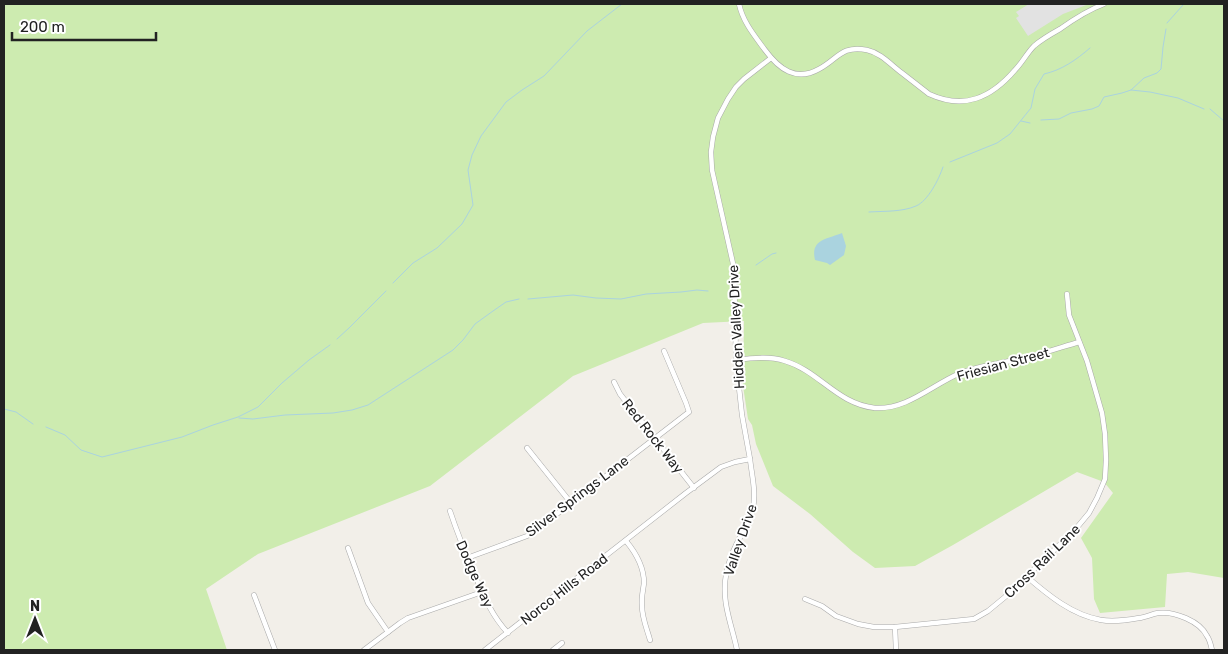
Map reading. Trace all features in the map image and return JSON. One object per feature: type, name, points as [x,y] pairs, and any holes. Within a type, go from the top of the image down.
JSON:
[{"type":"street","points":[[739,4],[740,11],[748,27],[771,58],[787,72],[807,74],[820,69],[844,52],[854,49],[868,50],[882,57],[929,94],[952,101],[974,100],[989,93],[998,87],[1039,43],[1093,8],[1104,4]]},
{"type":"street","name":"Hidden Valley Drive","points":[[750,459],[742,415],[736,360],[734,268],[712,170],[711,152],[718,118],[728,99],[744,79],[771,58]]},
{"type":"street","name":"Cross Rail Lane","points":[[806,599],[822,606],[836,616],[858,624],[874,627],[895,627],[974,619],[988,611],[1005,597],[1074,531],[1089,513],[1105,479],[1106,443],[1102,413],[1092,378],[1069,315],[1068,294]]},
{"type":"street","name":"Friesian Street","points":[[736,360],[771,358],[785,360],[798,366],[845,399],[860,405],[888,408],[916,397],[958,374],[1029,357],[1079,342]]},
{"type":"street","name":"Silver Springs Lane","points":[[467,558],[528,536],[689,412],[664,351]]},
{"type":"street","name":"Red Rock Way","points":[[614,382],[620,394],[694,488]]},
{"type":"street","points":[[527,448],[571,503]]},
{"type":"street","points":[[694,488],[721,467],[750,459]]},
{"type":"street","name":"Valley Drive","points":[[737,650],[725,600],[725,588],[729,563],[752,512],[754,488],[750,459]]},
{"type":"street","name":"Norco Hills Road","points":[[485,650],[694,488]]},
{"type":"street","name":"Dodge Way","points":[[450,511],[482,592],[493,614],[508,633]]},
{"type":"street","points":[[626,541],[638,557],[642,569],[644,582],[642,594],[643,617],[650,640]]},
{"type":"street","points":[[348,548],[368,603],[388,632]]},
{"type":"street","points":[[1026,576],[1048,596],[1086,616],[1102,620],[1120,620],[1162,613],[1192,620],[1207,634],[1212,650]]},
{"type":"street","points":[[364,650],[408,618],[482,592]]},
{"type":"street","points":[[254,595],[275,650]]},
{"type":"street","points":[[895,627],[896,650]]},
{"type":"street","points":[[553,650],[562,643]]},
{"type":"green space","points":[[4,4],[1224,4],[1224,578],[1188,572],[1167,574],[1165,607],[1100,613],[1094,599],[1092,558],[1081,538],[1113,493],[1104,482],[1077,472],[915,566],[875,568],[773,486],[756,444],[752,425],[748,419],[743,386],[744,321],[703,323],[573,376],[430,486],[258,554],[206,589],[227,650],[4,650]]},
{"type":"shaded area","points":[[1029,4],[1089,4],[1063,14],[1028,36],[1016,18],[1019,16],[1016,12]]},
{"type":"water","points":[[842,233],[846,246],[844,255],[830,265],[815,260],[815,248],[821,241]]},
{"type":"waterway","points":[[393,283],[413,263],[437,248],[462,224],[473,205],[468,170],[472,155],[481,136],[506,102],[544,76],[587,31],[622,4]]},
{"type":"waterway","points":[[1167,23],[1183,5]]},
{"type":"waterway","points":[[1041,120],[1059,119],[1071,113],[1092,109],[1099,106],[1104,97],[1131,90],[1144,78],[1157,73],[1161,69],[1166,29]]},
{"type":"waterway","points":[[950,162],[997,143],[1010,134],[1031,108],[1035,89],[1044,74],[1068,64],[1090,48]]},
{"type":"waterway","points":[[1131,90],[1178,98],[1204,109]]},
{"type":"waterway","points":[[1210,109],[1224,121]]},
{"type":"waterway","points":[[1021,121],[1030,123]]},
{"type":"waterway","points":[[869,212],[893,211],[916,206],[925,199],[932,189],[943,167]]},
{"type":"waterway","points":[[756,265],[776,253]]},
{"type":"waterway","points":[[528,299],[573,295],[621,299],[646,294],[697,290],[708,291]]},
{"type":"waterway","points":[[337,339],[386,291]]},
{"type":"waterway","points":[[239,418],[253,419],[285,415],[333,413],[368,405],[453,350],[475,324],[493,311],[506,302],[519,299]]},
{"type":"waterway","points":[[46,427],[65,435],[81,450],[102,457],[182,437],[238,417],[258,407],[282,383],[330,345]]},
{"type":"waterway","points":[[4,409],[16,412],[33,424]]}]
